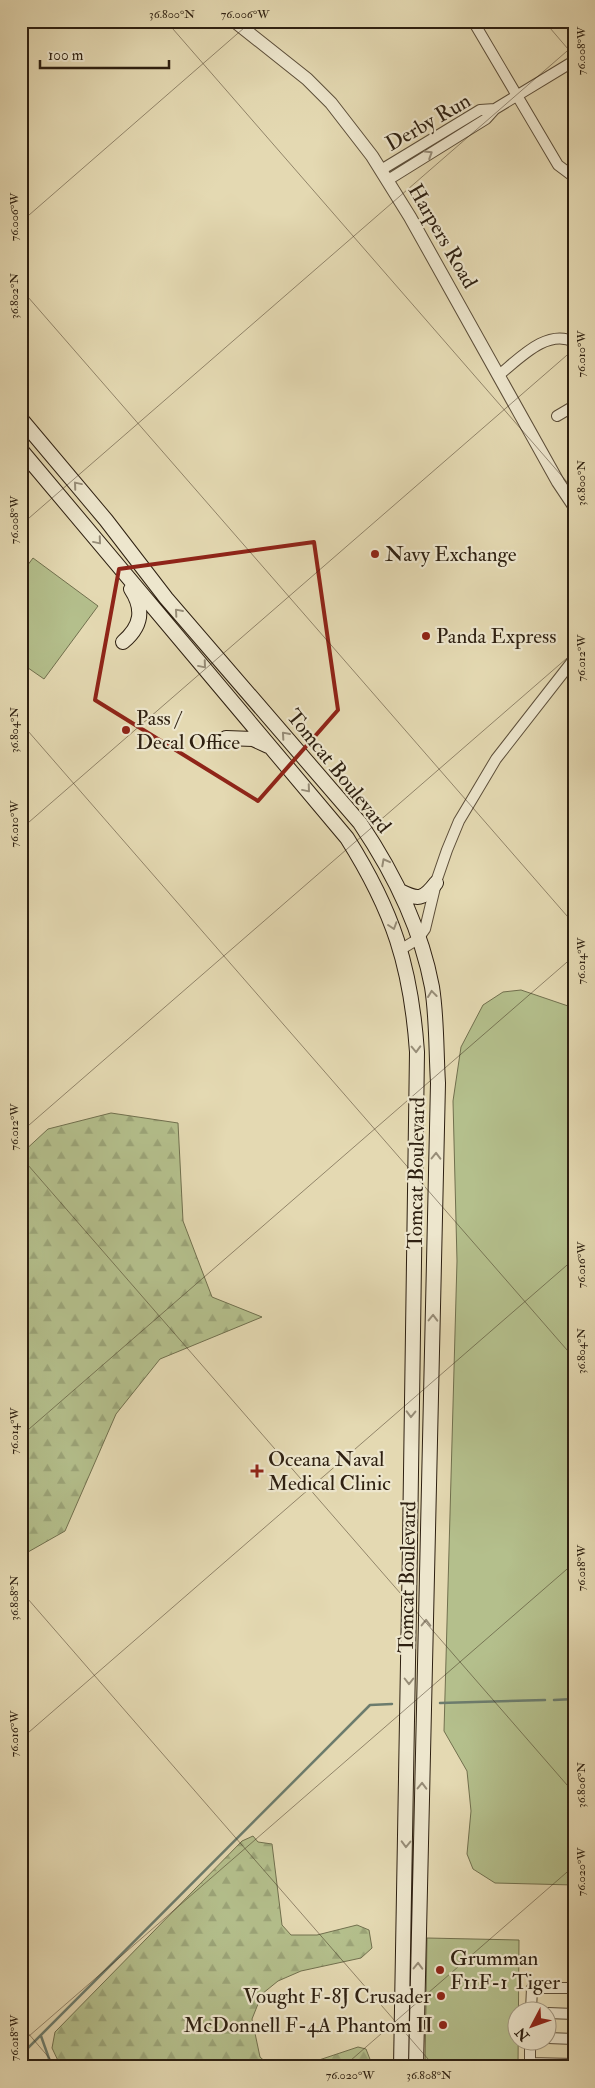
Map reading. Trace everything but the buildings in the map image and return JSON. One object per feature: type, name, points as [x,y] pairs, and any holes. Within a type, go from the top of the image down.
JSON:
[{"type":"main road","name":"Tomcat Boulevard","points":[[21,419],[106,520],[166,598],[360,823],[383,858],[400,891],[418,939],[432,988],[438,1083],[416,2067]]},
{"type":"main road","name":"Tomcat Boulevard","points":[[21,450],[347,838],[368,871],[387,909],[410,981],[417,1052],[408,1588],[409,1714],[401,2067]]},
{"type":"main road","points":[[111,556],[139,601],[141,614],[137,627],[123,642]]},
{"type":"main road","points":[[226,738],[252,739],[273,748]]},
{"type":"main road","points":[[400,891],[414,898],[422,897],[428,894],[436,883]]},
{"type":"street","name":"Harpers Road","points":[[234,21],[282,57],[331,103],[385,175],[558,482],[574,506]]},
{"type":"street","points":[[473,21],[558,165],[574,177]]},
{"type":"street","name":"Derby Run","points":[[385,175],[480,110],[495,109],[574,61]]},
{"type":"street","points":[[499,375],[545,341],[566,338],[574,342]]},
{"type":"street","points":[[557,416],[574,406]]},
{"type":"street","points":[[400,950],[418,939],[425,930],[436,883],[459,821],[492,766],[574,659]]},
{"type":"street","points":[[531,2000],[532,1988],[574,1988]]},
{"type":"street","points":[[558,2013],[574,2014]]},
{"type":"street","points":[[558,2038],[574,2039]]},
{"type":"street","points":[[530,2050],[530,2065],[574,2064]]},
{"type":"highlighted area","points":[[314,542],[338,710],[258,801],[95,700],[119,569]]},
{"type":"green space","points":[[33,558],[98,606],[44,679],[21,663],[21,574]]},
{"type":"green space","points":[[521,990],[574,1008],[574,1885],[495,1883],[473,1869],[467,1854],[471,1811],[467,1771],[444,1731],[457,1261],[453,1101],[461,1047],[483,1005],[503,992]]},
{"type":"green space","points":[[111,1113],[178,1123],[183,1221],[212,1297],[262,1317],[160,1359],[116,1414],[65,1531],[21,1556],[21,1154],[48,1129]]},
{"type":"green space","points":[[253,1836],[258,1842],[272,1844],[282,1925],[291,1935],[317,1935],[357,1925],[369,1930],[372,1948],[361,1958],[301,1971],[278,1981],[262,1994],[252,2019],[260,2057],[269,2065],[301,2066],[358,2047],[366,2049],[373,2067],[61,2067],[52,2048],[55,2032],[242,1841]]},
{"type":"green space","points":[[427,1938],[519,1940],[519,2000],[508,2000],[508,2050],[518,2050],[518,2067],[425,2067]]},
{"type":"waterway","points":[[554,1700],[574,1699]]},
{"type":"waterway","points":[[440,1703],[545,1700]]},
{"type":"waterway","points":[[21,2055],[370,1705],[392,1704]]},
{"type":"waterway","points":[[41,2036],[52,2067]]},
{"type":"place","name":"Navy Exchange","points":[[375,554]]},
{"type":"place","name":"Panda Express","points":[[426,636]]},
{"type":"place","name":"Pass / Decal Office","points":[[126,730]]},
{"type":"place","name":"Oceana Naval Medical Clinic","points":[[257,1471]]},
{"type":"place","name":"Grumman F11F-1 Tiger","points":[[440,1970]]},
{"type":"place","name":"Vought F-8J Crusader","points":[[441,1996]]},
{"type":"place","name":"McDonnell F-4A Phantom II","points":[[443,2025]]}]
